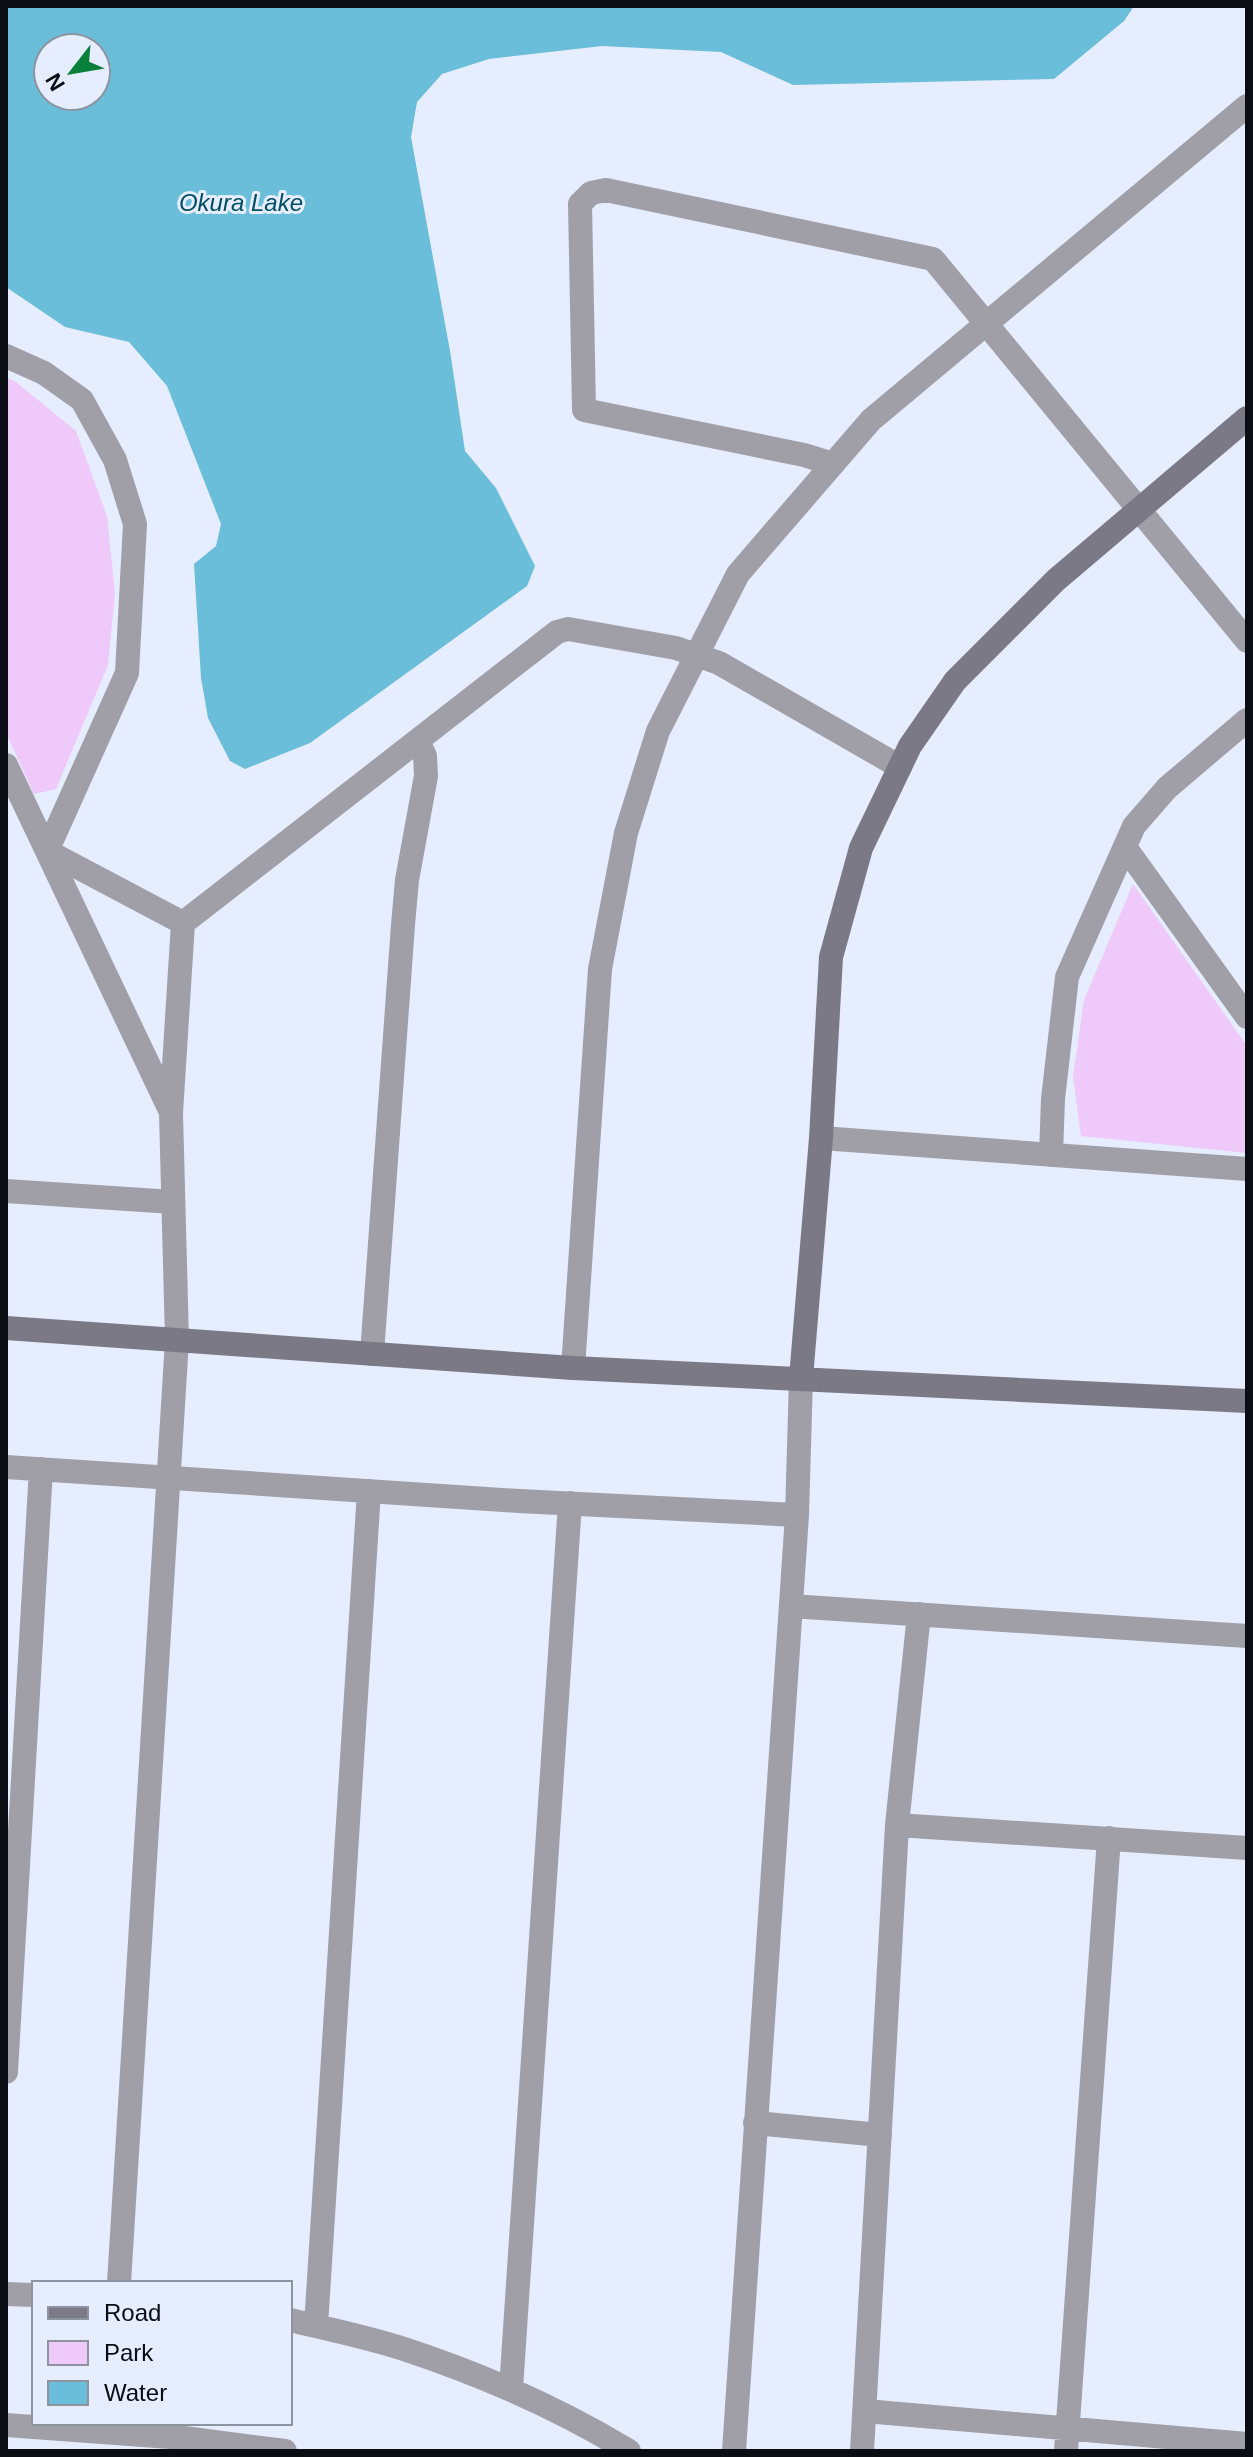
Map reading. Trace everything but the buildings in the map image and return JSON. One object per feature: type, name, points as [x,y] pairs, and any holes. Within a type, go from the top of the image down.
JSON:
[{"type":"street","points":[[573,1368],[600,969],[626,833],[658,731],[738,574],[871,420],[1247,106]]},
{"type":"street","points":[[833,464],[804,455],[584,410],[580,204],[591,193],[606,190],[933,259],[1247,641]]},
{"type":"street","points":[[6,356],[44,373],[82,400],[115,460],[135,524],[127,673],[47,851]]},
{"type":"street","points":[[734,2451],[797,1515],[801,1378],[821,1138],[831,957],[861,848],[910,746],[955,681],[1056,580],[1247,418]]},
{"type":"street","points":[[119,2281],[177,1340],[171,1113],[183,923],[557,632],[568,629],[676,648],[719,663],[900,767]]},
{"type":"street","points":[[1051,1155],[1053,1099],[1067,977],[1134,826],[1167,788],[1247,720]]},
{"type":"street","points":[[372,1354],[407,880],[426,776],[425,756],[418,741]]},
{"type":"street","points":[[6,765],[171,1113]]},
{"type":"street","points":[[1125,847],[1247,1017]]},
{"type":"street","points":[[47,851],[183,923]]},
{"type":"street","points":[[821,1138],[1247,1169]]},
{"type":"street","points":[[6,1191],[173,1202]]},
{"type":"street","points":[[6,1328],[573,1368],[1247,1401]]},
{"type":"street","points":[[6,1467],[797,1515]]},
{"type":"street","points":[[6,2072],[41,1469]]},
{"type":"street","points":[[316,2326],[369,1491]]},
{"type":"street","points":[[511,2389],[570,1503]]},
{"type":"street","points":[[791,1606],[1247,1636]]},
{"type":"street","points":[[862,2451],[897,1825],[919,1614]]},
{"type":"street","points":[[897,1825],[1247,1848]]},
{"type":"street","points":[[1067,2440],[1109,1838]]},
{"type":"street","points":[[755,2123],[880,2135]]},
{"type":"street","points":[[6,2294],[32,2295]]},
{"type":"street","points":[[292,2320],[402,2348],[511,2389],[582,2422],[629,2451]]},
{"type":"street","points":[[865,2411],[1067,2440],[1247,2444]]},
{"type":"street","points":[[6,2425],[110,2428],[285,2451]]},
{"type":"green space","points":[[6,377],[76,431],[107,516],[115,593],[108,665],[56,789],[34,794],[6,733]]},
{"type":"green space","points":[[1133,884],[1247,1046],[1247,1153],[1081,1136],[1073,1077],[1084,1000]]},
{"type":"water","name":"Okura Lake","points":[[6,6],[1134,6],[1124,21],[1054,79],[793,85],[721,52],[602,46],[489,59],[442,74],[417,102],[411,137],[465,451],[496,488],[535,566],[527,586],[310,743],[245,769],[230,761],[208,718],[201,678],[194,564],[216,546],[221,524],[167,386],[129,342],[65,327],[6,287]]}]
